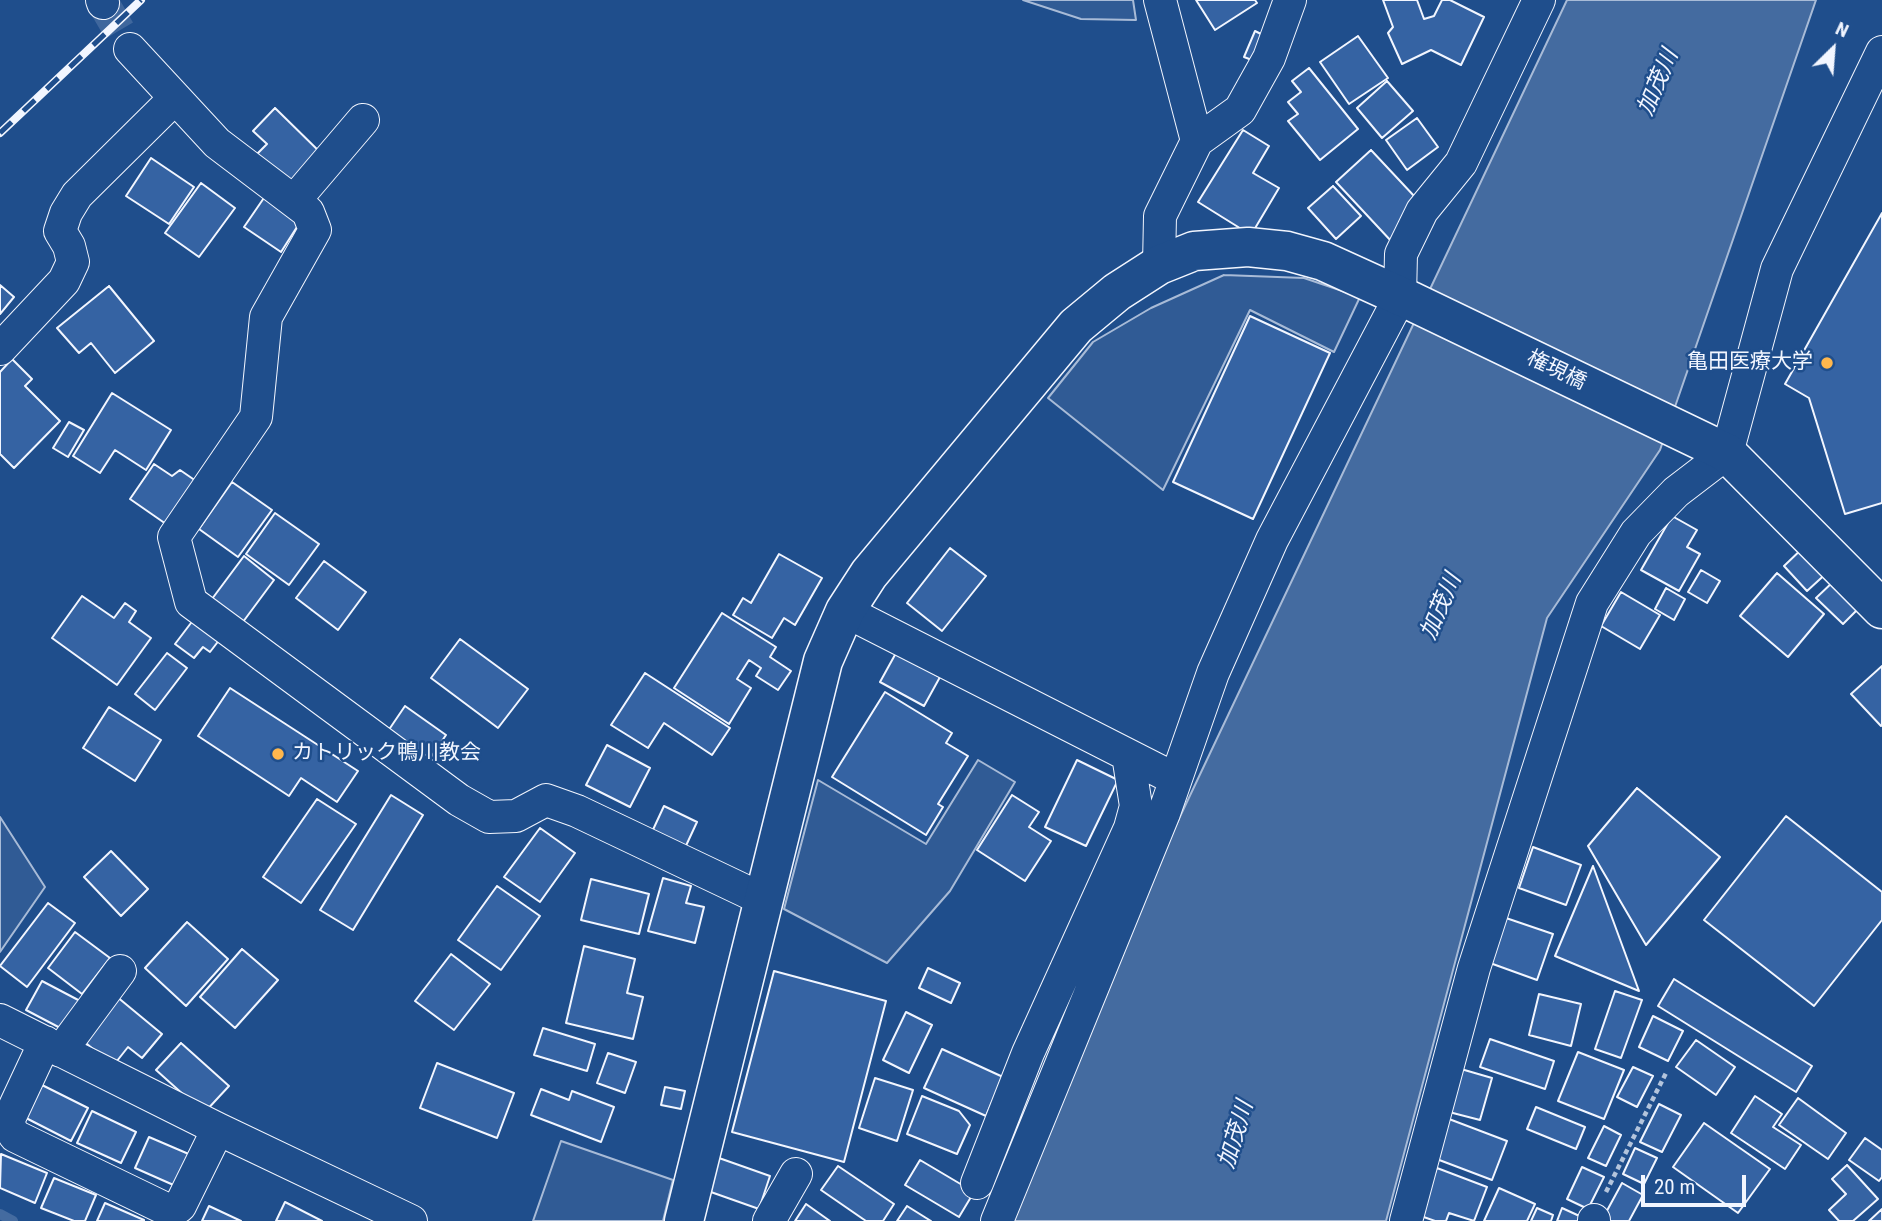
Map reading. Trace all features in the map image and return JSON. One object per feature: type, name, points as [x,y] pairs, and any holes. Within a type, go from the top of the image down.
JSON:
[{"type":"street","points":[[1160,0],[1197,141]]},
{"type":"street","points":[[1159,265],[1160,216],[1197,141],[1240,110],[1269,58],[1290,0]]},
{"type":"street","points":[[997,1221],[1164,813],[1213,673],[1272,540],[1406,299],[1401,254],[1422,211],[1461,163],[1539,0]]},
{"type":"street","points":[[130,49],[217,143],[308,212],[315,230],[266,317],[256,417],[174,537],[191,602],[459,800],[489,817],[516,816],[546,800],[577,811],[762,899]]},
{"type":"street","points":[[1406,1221],[1474,968],[1592,603],[1636,533],[1715,447],[1777,269],[1882,52]]},
{"type":"street","points":[[0,349],[64,281],[73,262],[69,246],[60,231],[66,213],[77,195],[174,99]]},
{"type":"street","points":[[294,201],[363,120]]},
{"type":"street","name":"権現橋","points":[[684,1221],[823,661],[845,611],[869,574],[1076,326],[1117,292],[1159,265],[1194,251],[1248,247],[1287,251],[1323,261],[1406,299],[1715,447],[1882,610]]},
{"type":"street","points":[[845,611],[1175,779]]},
{"type":"street","points":[[977,1183],[1028,1053],[1130,828],[1136,806],[1128,755]]},
{"type":"street","points":[[120,971],[53,1046],[9,1119],[10,1128],[15,1136],[166,1209],[174,1210],[180,1206],[218,1129]]},
{"type":"street","points":[[0,1020],[218,1129],[411,1221]]},
{"type":"street","points":[[769,1221],[796,1174]]},
{"type":"path","points":[[1594,1220],[1667,1071]]},
{"type":"shaded area","points":[[1023,0],[1133,0],[1136,20],[1081,19]]},
{"type":"shaded area","points":[[1224,275],[1304,278],[1360,297],[1334,352],[1250,310],[1163,490],[1048,398],[1093,342],[1151,308]]},
{"type":"shaded area","points":[[978,760],[1015,782],[950,891],[887,963],[784,909],[818,780],[926,844]]},
{"type":"shaded area","points":[[0,817],[45,887],[0,952]]},
{"type":"shaded area","points":[[561,1141],[673,1180],[663,1221],[533,1221]]},
{"type":"water","name":"加茂川","points":[[1567,0],[1816,0],[1660,450],[1547,618],[1386,1221],[1013,1221],[1067,1055]]},
{"type":"building","points":[[1196,0],[1255,0],[1257,3],[1215,30]]},
{"type":"building","points":[[1383,0],[1417,0],[1424,19],[1434,16],[1442,0],[1450,0],[1484,17],[1461,65],[1431,50],[1402,64],[1388,33],[1393,27]]},
{"type":"building","points":[[1255,31],[1267,37],[1257,62],[1244,57]]},
{"type":"building","points":[[1358,36],[1388,78],[1349,104],[1320,62]]},
{"type":"building","points":[[1309,68],[1358,129],[1320,160],[1288,121],[1298,114],[1288,102],[1301,92],[1292,81]]},
{"type":"building","points":[[1387,81],[1413,111],[1382,138],[1357,108]]},
{"type":"building","points":[[275,108],[326,158],[292,193],[254,157],[267,144],[253,131]]},
{"type":"building","points":[[1417,118],[1438,147],[1407,170],[1386,140]]},
{"type":"building","points":[[1243,130],[1269,146],[1253,173],[1279,188],[1251,235],[1198,202]]},
{"type":"building","points":[[1371,150],[1415,197],[1392,242],[1336,182]]},
{"type":"building","points":[[151,158],[194,187],[169,224],[126,196]]},
{"type":"building","points":[[201,183],[235,208],[199,257],[165,233]]},
{"type":"building","points":[[1333,186],[1361,216],[1336,239],[1308,208]]},
{"type":"building","points":[[268,192],[304,216],[281,252],[244,227]]},
{"type":"building","points":[[1882,213],[1882,503],[1845,514],[1809,398],[1785,384]]},
{"type":"building","points":[[0,285],[14,297],[0,314]]},
{"type":"building","points":[[109,286],[154,341],[115,373],[91,343],[79,353],[57,328]]},
{"type":"building","points":[[1250,316],[1330,353],[1253,519],[1173,482]]},
{"type":"building","points":[[12,359],[32,379],[25,386],[60,421],[14,468],[0,454],[0,372]]},
{"type":"building","points":[[112,393],[171,430],[146,470],[115,450],[100,473],[73,456]]},
{"type":"building","points":[[69,422],[84,430],[68,457],[53,448]]},
{"type":"building","points":[[154,464],[172,476],[180,470],[196,481],[166,524],[130,499]]},
{"type":"building","points":[[232,482],[272,510],[238,557],[199,529]]},
{"type":"building","points":[[275,513],[319,544],[289,585],[246,554]]},
{"type":"building","points":[[1672,516],[1697,530],[1687,547],[1700,554],[1679,591],[1641,570]]},
{"type":"building","points":[[1807,544],[1831,569],[1807,591],[1784,566]]},
{"type":"building","points":[[950,548],[986,576],[942,631],[907,603]]},
{"type":"building","points":[[779,554],[822,578],[795,625],[784,618],[772,638],[733,615],[743,598],[751,603]]},
{"type":"building","points":[[244,556],[274,580],[237,630],[206,607]]},
{"type":"building","points":[[324,561],[366,592],[338,630],[296,598]]},
{"type":"building","points":[[1701,570],[1720,581],[1707,603],[1688,592]]},
{"type":"building","points":[[1777,573],[1824,614],[1788,657],[1740,616]]},
{"type":"building","points":[[1835,580],[1861,606],[1843,624],[1816,598]]},
{"type":"building","points":[[1666,588],[1685,599],[1674,620],[1655,609]]},
{"type":"building","points":[[1621,592],[1660,615],[1640,649],[1601,626]]},
{"type":"building","points":[[82,596],[114,618],[125,603],[136,611],[129,622],[151,638],[117,685],[52,638]]},
{"type":"building","points":[[722,613],[776,647],[770,657],[791,671],[778,690],[756,676],[761,668],[749,660],[737,679],[751,688],[729,724],[674,688]]},
{"type":"building","points":[[194,619],[220,639],[210,652],[203,647],[194,658],[175,644]]},
{"type":"building","points":[[460,639],[528,689],[498,728],[431,678]]},
{"type":"building","points":[[167,653],[187,668],[155,710],[135,694]]},
{"type":"building","points":[[896,653],[940,677],[924,706],[880,682]]},
{"type":"building","points":[[1882,666],[1882,725],[1881,726],[1851,694]]},
{"type":"building","points":[[645,673],[730,728],[712,755],[664,723],[648,748],[611,725]]},
{"type":"building","name":"カトリック鴨川教会","points":[[230,688],[358,771],[337,802],[301,778],[289,796],[198,736]]},
{"type":"building","points":[[885,692],[952,733],[946,743],[968,756],[938,804],[943,807],[926,835],[832,777]]},
{"type":"building","points":[[405,706],[446,735],[427,763],[386,734]]},
{"type":"building","points":[[109,707],[161,740],[135,781],[83,748]]},
{"type":"building","points":[[607,745],[650,768],[630,807],[586,785]]},
{"type":"building","points":[[1077,760],[1118,780],[1086,846],[1045,827]]},
{"type":"building","points":[[1637,788],[1720,857],[1646,945],[1588,846]]},
{"type":"building","points":[[391,795],[423,815],[353,930],[320,910]]},
{"type":"building","points":[[1012,795],[1039,812],[1029,827],[1051,841],[1025,881],[977,850]]},
{"type":"building","points":[[317,799],[356,824],[301,903],[263,877]]},
{"type":"building","points":[[664,806],[697,822],[684,850],[651,834]]},
{"type":"building","points":[[1786,816],[1882,892],[1882,920],[1814,1006],[1704,920]]},
{"type":"building","points":[[540,828],[575,853],[540,902],[504,877]]},
{"type":"building","points":[[1533,847],[1581,865],[1566,905],[1519,888]]},
{"type":"building","points":[[111,851],[148,889],[121,916],[84,877]]},
{"type":"building","points":[[1593,866],[1639,991],[1555,956]]},
{"type":"building","points":[[663,878],[691,886],[686,903],[704,907],[695,943],[648,931]]},
{"type":"building","points":[[591,879],[649,894],[639,934],[581,920]]},
{"type":"building","points":[[497,886],[540,916],[501,970],[458,940]]},
{"type":"building","points":[[48,903],[75,923],[27,987],[0,966]]},
{"type":"building","points":[[1506,918],[1553,934],[1537,980],[1490,963]]},
{"type":"building","points":[[187,922],[228,959],[186,1006],[145,968]]},
{"type":"building","points":[[75,932],[110,958],[82,994],[48,968]]},
{"type":"building","points":[[584,946],[635,959],[627,993],[643,997],[633,1039],[566,1023]]},
{"type":"building","points":[[242,949],[278,980],[235,1028],[200,997]]},
{"type":"building","points":[[451,954],[490,984],[454,1030],[415,1001]]},
{"type":"building","points":[[928,968],[960,983],[951,1003],[919,988]]},
{"type":"building","points":[[774,971],[886,1001],[844,1162],[732,1132]]},
{"type":"building","points":[[1674,979],[1812,1066],[1796,1092],[1658,1006]]},
{"type":"building","points":[[42,981],[82,1002],[66,1031],[26,1010]]},
{"type":"building","points":[[1615,991],[1642,1000],[1621,1058],[1595,1049]]},
{"type":"building","points":[[1539,994],[1581,1004],[1571,1046],[1529,1035]]},
{"type":"building","points":[[116,996],[162,1034],[142,1058],[128,1047],[113,1066],[80,1038]]},
{"type":"building","points":[[906,1012],[932,1025],[909,1073],[883,1060]]},
{"type":"building","points":[[1653,1016],[1683,1031],[1668,1061],[1639,1047]]},
{"type":"building","points":[[543,1028],[595,1044],[587,1071],[534,1055]]},
{"type":"building","points":[[1490,1039],[1554,1061],[1545,1089],[1480,1067]]},
{"type":"building","points":[[1696,1040],[1735,1067],[1716,1095],[1676,1067]]},
{"type":"building","points":[[181,1043],[229,1086],[204,1113],[156,1070]]},
{"type":"building","points":[[942,1049],[1003,1077],[986,1116],[924,1088]]},
{"type":"building","points":[[1578,1052],[1624,1070],[1604,1119],[1558,1101]]},
{"type":"building","points":[[608,1053],[636,1062],[625,1093],[597,1083]]},
{"type":"building","points":[[437,1063],[514,1093],[497,1138],[420,1108]]},
{"type":"building","points":[[1633,1067],[1653,1076],[1637,1107],[1617,1097]]},
{"type":"building","points":[[1461,1069],[1492,1078],[1480,1120],[1449,1112]]},
{"type":"building","points":[[875,1078],[913,1090],[897,1141],[859,1128]]},
{"type":"building","points":[[42,1085],[88,1108],[71,1141],[26,1118]]},
{"type":"building","points":[[665,1087],[685,1091],[681,1109],[661,1105]]},
{"type":"building","points":[[541,1089],[569,1100],[572,1091],[614,1107],[601,1142],[531,1115]]},
{"type":"building","points":[[922,1096],[959,1111],[970,1125],[957,1154],[907,1134]]},
{"type":"building","points":[[1755,1096],[1782,1114],[1773,1127],[1801,1145],[1785,1169],[1731,1133]]},
{"type":"building","points":[[1798,1098],[1846,1133],[1828,1159],[1779,1125]]},
{"type":"building","points":[[1659,1104],[1681,1115],[1662,1152],[1640,1142]]},
{"type":"building","points":[[1536,1107],[1585,1127],[1576,1149],[1527,1129]]},
{"type":"building","points":[[92,1111],[136,1132],[121,1163],[77,1143]]},
{"type":"building","points":[[1449,1119],[1507,1141],[1492,1180],[1434,1158]]},
{"type":"building","points":[[1704,1123],[1770,1169],[1738,1213],[1673,1167]]},
{"type":"building","points":[[1604,1126],[1621,1135],[1606,1166],[1588,1158]]},
{"type":"building","points":[[149,1137],[191,1155],[178,1187],[135,1168]]},
{"type":"building","points":[[1865,1138],[1882,1150],[1882,1177],[1879,1181],[1849,1160]]},
{"type":"building","points":[[1635,1148],[1657,1158],[1644,1184],[1623,1174]]},
{"type":"building","points":[[1,1154],[47,1173],[35,1203],[0,1188]]},
{"type":"building","points":[[719,1158],[770,1176],[759,1209],[708,1191]]},
{"type":"building","points":[[920,1160],[974,1192],[959,1217],[905,1185]]},
{"type":"building","points":[[1847,1165],[1878,1199],[1853,1221],[1839,1221],[1829,1210],[1846,1194],[1832,1179]]},
{"type":"building","points":[[838,1166],[894,1204],[883,1221],[866,1221],[821,1190]]},
{"type":"building","points":[[1582,1167],[1604,1177],[1588,1209],[1567,1199]]},
{"type":"building","points":[[1437,1168],[1487,1187],[1474,1221],[1449,1213],[1446,1221],[1435,1221],[1418,1215]]},
{"type":"building","points":[[54,1178],[96,1195],[85,1221],[74,1221],[41,1208]]},
{"type":"building","points":[[1622,1183],[1643,1195],[1629,1221],[1609,1221],[1603,1218]]},
{"type":"building","points":[[1499,1188],[1535,1204],[1527,1221],[1484,1221]]},
{"type":"building","points":[[285,1202],[322,1221],[276,1221]]},
{"type":"building","points":[[105,1203],[144,1220],[144,1221],[97,1221]]},
{"type":"building","points":[[806,1204],[830,1221],[795,1221]]},
{"type":"building","points":[[209,1206],[241,1221],[202,1221]]},
{"type":"building","points":[[907,1206],[931,1221],[897,1221]]},
{"type":"building","points":[[1537,1208],[1553,1215],[1551,1221],[1531,1221]]},
{"type":"building","points":[[1562,1208],[1586,1219],[1585,1221],[1557,1221]]},
{"type":"building","points":[[1882,1209],[1882,1221],[1869,1221]]},
{"type":"waterway","points":[[0,1214],[13,1221]]},
{"type":"tunnel","points":[[103,3],[130,49]]},
{"type":"railway","points":[[0,133],[141,0]]},
{"type":"place","name":"亀田医療大学","points":[[1827,363]]},
{"type":"place","name":"カトリック鴨川教会","points":[[278,754]]}]
